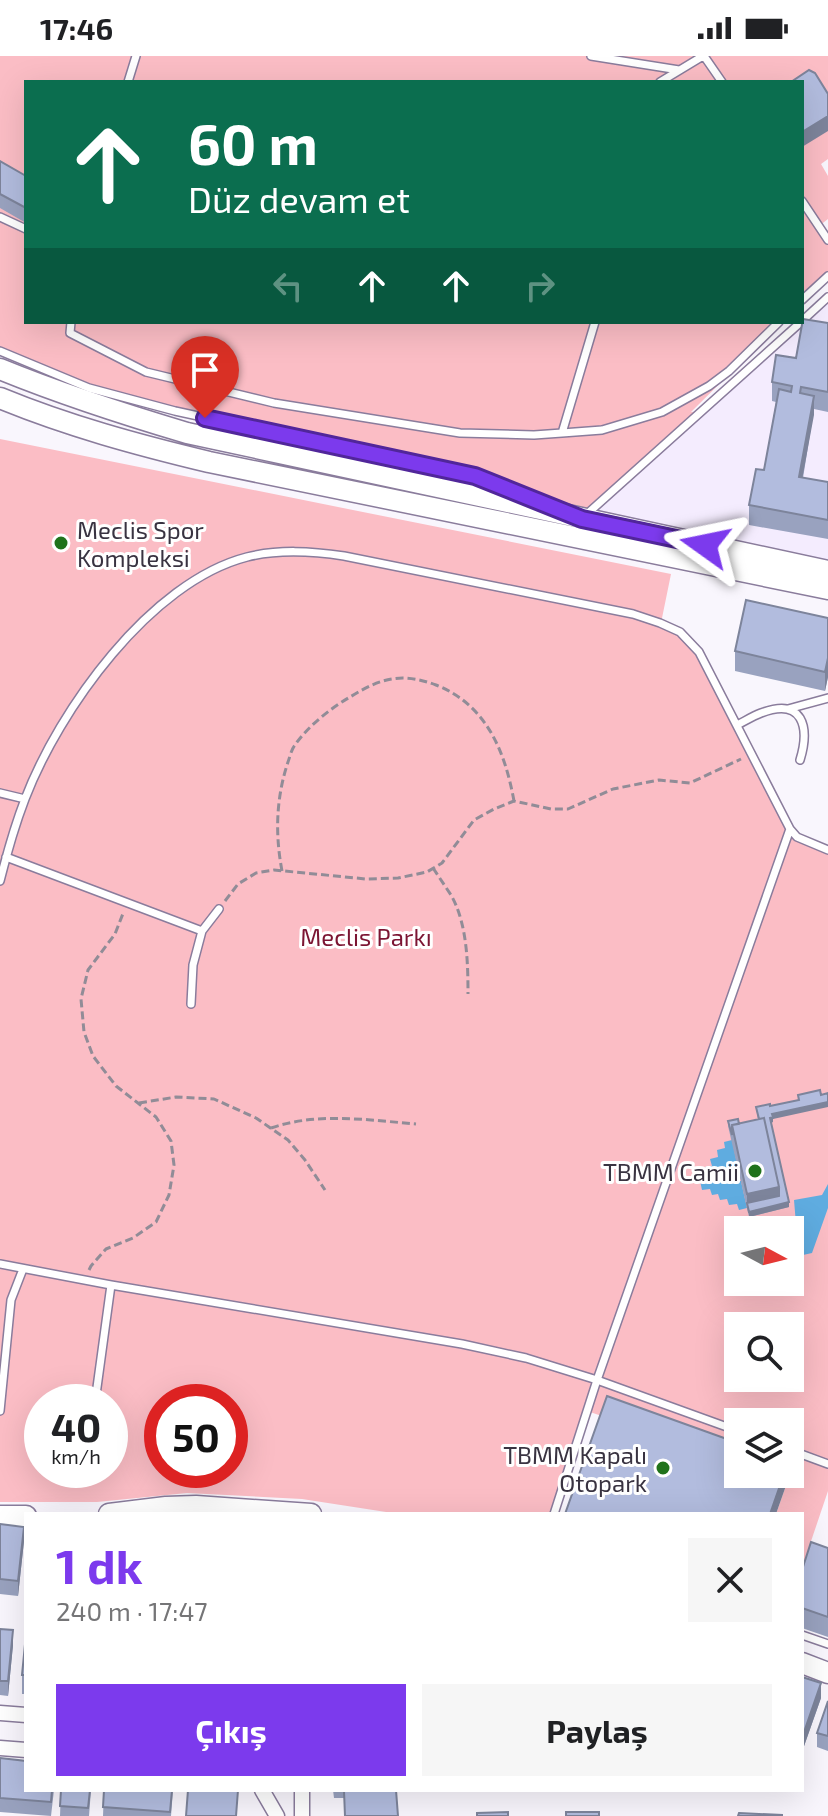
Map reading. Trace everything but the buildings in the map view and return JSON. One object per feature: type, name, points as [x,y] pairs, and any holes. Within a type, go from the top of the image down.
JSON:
[{"type":"main road","points":[[0,369],[112,411],[187,433],[828,571]]},
{"type":"main road","points":[[0,398],[132,444],[209,462],[828,589]]},
{"type":"main road","points":[[125,1512],[196,1506],[277,1512]]},
{"type":"main road","points":[[0,1516],[24,1516]]},
{"type":"main road","points":[[804,1664],[828,1673]]},
{"type":"street","points":[[0,1713],[24,1715]]},
{"type":"street","points":[[0,1748],[24,1750]]},
{"type":"street","points":[[263,1792],[277,1816]]},
{"type":"street","points":[[302,1792],[302,1816]]},
{"type":"lane","points":[[129,80],[136,56]]},
{"type":"lane","points":[[591,56],[679,70]]},
{"type":"lane","points":[[663,80],[704,56],[721,80]]},
{"type":"lane","points":[[804,204],[828,240]]},
{"type":"lane","points":[[0,217],[24,228]]},
{"type":"lane","points":[[804,298],[828,276]]},
{"type":"lane","points":[[804,318],[828,297]]},
{"type":"lane","points":[[71,324],[70,333],[146,372],[274,403],[460,433],[534,435],[602,430],[662,412],[729,371],[777,324]]},
{"type":"lane","points":[[562,433],[594,324]]},
{"type":"lane","points":[[0,351],[89,388],[175,411],[475,476],[582,519],[798,324]]},
{"type":"lane","points":[[0,881],[25,799],[54,738],[110,658],[149,615],[189,583],[244,558],[278,552],[315,551],[344,556],[633,614],[680,632],[699,652],[790,829],[797,837],[828,850]]},
{"type":"lane","points":[[737,725],[762,713],[828,698]]},
{"type":"lane","points":[[786,710],[797,713],[804,724],[800,760]]},
{"type":"lane","points":[[0,793],[25,799]]},
{"type":"lane","points":[[555,1512],[597,1380],[790,829]]},
{"type":"lane","points":[[6,857],[202,931]]},
{"type":"lane","points":[[191,1004],[193,965],[202,931],[219,909]]},
{"type":"lane","points":[[0,1264],[462,1344],[526,1358],[724,1426]]},
{"type":"lane","points":[[0,1411],[11,1300],[23,1269]]},
{"type":"lane","points":[[97,1384],[111,1285]]},
{"type":"lane","points":[[804,1455],[828,1464]]},
{"type":"lane","points":[[804,1636],[828,1644]]},
{"type":"path","points":[[282,871],[277,813],[283,778],[294,746],[329,710],[370,684],[396,677],[421,680],[447,689],[468,702],[486,723],[499,748],[509,773],[514,801]]},
{"type":"path","points":[[219,909],[238,884],[256,873],[282,871],[366,879],[398,878],[427,872],[442,863],[474,820],[514,801],[551,809],[568,809],[613,789],[659,780],[690,783],[751,753]]},
{"type":"path","points":[[433,868],[452,897],[462,923],[468,964],[468,994]]},
{"type":"path","points":[[86,1280],[91,1266],[106,1249],[133,1238],[156,1222],[169,1195],[174,1165],[171,1141],[156,1117],[116,1086],[93,1056],[84,1032],[81,999],[88,970],[115,934],[127,903]]},
{"type":"path","points":[[139,1103],[176,1097],[214,1099],[256,1118],[288,1140],[325,1190]]},
{"type":"path","points":[[271,1128],[291,1121],[324,1119],[416,1124]]},
{"type":"shaded area","points":[[828,297],[828,571],[582,519],[798,324],[804,324],[804,319]]},
{"type":"green space","points":[[0,56],[828,56],[828,159],[821,164],[828,176],[828,219],[819,226],[828,240],[828,277],[804,300],[804,80],[24,80],[24,324],[780,324],[691,412],[702,411],[582,519],[475,476],[175,411],[89,388],[0,351]]},
{"type":"green space","name":"Meclis Parkı","points":[[0,439],[671,574],[661,623],[680,632],[699,652],[797,837],[828,850],[828,1491],[805,1559],[811,1561],[804,1583],[804,1512],[777,1512],[785,1488],[804,1488],[804,1408],[724,1408],[724,1457],[587,1411],[555,1512],[386,1512],[302,1499],[187,1493],[97,1502],[0,1502]]},
{"type":"water","points":[[732,1140],[738,1168],[735,1169],[735,1178],[741,1181],[747,1208],[739,1210],[737,1204],[729,1205],[727,1199],[720,1200],[718,1194],[712,1195],[710,1189],[702,1190],[699,1176],[706,1174],[705,1167],[712,1166],[710,1159],[718,1157],[717,1150],[725,1148],[724,1142]]},
{"type":"water","points":[[828,1184],[828,1208],[812,1253],[804,1255],[804,1216],[795,1216],[794,1200],[822,1195]]},
{"type":"place","name":"Meclis Spor Kompleksi","points":[[61,543]]},
{"type":"place","name":"TBMM Camii","points":[[755,1171]]},
{"type":"place","name":"TBMM Kapalı Otopark","points":[[663,1468]]},
{"type":"route","points":[[205,418],[475,476],[582,519],[705,545]]}]
